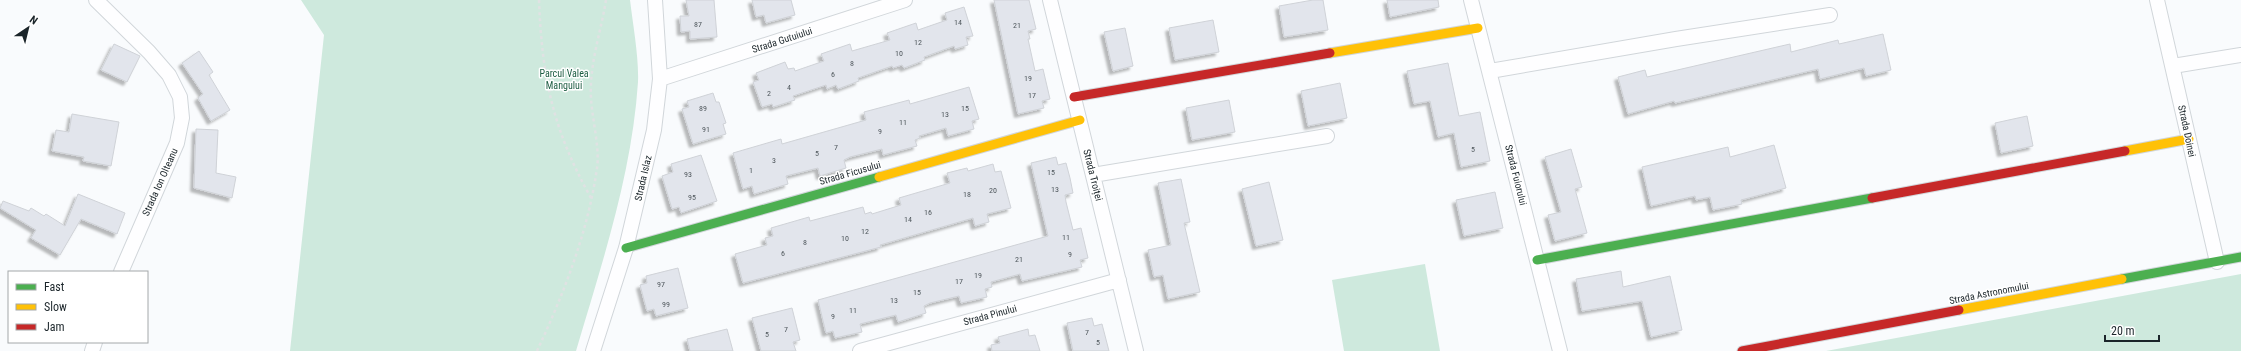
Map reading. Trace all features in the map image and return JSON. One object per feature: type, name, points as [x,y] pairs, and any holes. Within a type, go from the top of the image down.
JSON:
[{"type":"street","name":"Strada Ion Olteanu","points":[[96,0],[164,69],[180,97],[182,118],[177,143],[121,271]]},
{"type":"street","name":"Strada Islaz","points":[[593,351],[626,248],[654,130],[660,80],[655,0]]},
{"type":"street","name":"Strada Gutuiului","points":[[660,80],[905,0]]},
{"type":"street","name":"Strada Troiței","points":[[1050,0],[1136,351]]},
{"type":"street","name":"Strada Fuiorului","points":[[1471,0],[1560,351]]},
{"type":"street","name":"Strada Doinei","points":[[2157,0],[2216,262]]},
{"type":"street","points":[[1490,71],[1676,38],[1830,15]]},
{"type":"street","points":[[1074,97],[1478,28]]},
{"type":"street","points":[[2173,66],[2241,55]]},
{"type":"street","name":"Strada Ficusului","points":[[626,248],[1080,120]]},
{"type":"street","points":[[1093,174],[1327,136]]},
{"type":"street","points":[[1537,260],[2189,139]]},
{"type":"street","name":"Strada Astronomului","points":[[1742,351],[2241,257]]},
{"type":"street","name":"Strada Pinului","points":[[860,351],[1119,280]]},
{"type":"path","points":[[539,0],[544,74],[558,126],[573,165],[592,198]]},
{"type":"path","points":[[537,351],[580,244],[592,198],[598,166],[591,97],[595,54],[606,0]]},
{"type":"green space","name":"Parcul Valea Mangului","points":[[301,0],[630,0],[637,52],[638,73],[635,116],[623,184],[576,351],[290,351],[324,35]]},
{"type":"green space","points":[[1425,264],[1440,351],[1344,351],[1332,280]]},
{"type":"green space","points":[[2241,274],[2241,351],[1826,351]]},
{"type":"building","points":[[686,0],[714,0],[717,37],[690,39],[690,31],[681,32],[680,16],[689,16]]},
{"type":"building","points":[[752,0],[791,0],[795,15],[766,23],[764,15],[756,17]]},
{"type":"building","points":[[994,0],[1029,0],[1036,29],[1028,31],[1030,39],[1028,39],[1035,71],[1043,69],[1050,99],[1042,101],[1044,108],[1018,114]]},
{"type":"building","points":[[1313,0],[1323,0],[1328,30],[1284,37],[1279,6]]},
{"type":"building","points":[[1387,0],[1438,0],[1439,7],[1390,17]]},
{"type":"building","points":[[964,7],[973,36],[966,37],[968,45],[955,49],[954,46],[924,57],[925,60],[904,68],[902,65],[893,68],[892,66],[858,78],[859,81],[838,89],[836,85],[827,89],[826,85],[793,96],[795,100],[773,107],[772,104],[762,107],[753,82],[759,80],[756,73],[785,62],[788,69],[794,68],[795,71],[824,61],[821,54],[850,44],[852,51],[890,40],[887,33],[916,23],[918,30],[947,20],[945,13]]},
{"type":"building","points":[[1213,20],[1219,52],[1175,60],[1169,28]]},
{"type":"building","points":[[1125,28],[1133,66],[1113,71],[1104,32]]},
{"type":"building","points":[[1883,34],[1891,70],[1866,76],[1864,68],[1820,79],[1818,69],[1675,103],[1674,101],[1628,114],[1618,77],[1645,70],[1647,77],[1790,44],[1791,52],[1838,40],[1839,44]]},
{"type":"building","points":[[114,44],[140,56],[127,82],[101,70]]},
{"type":"building","points":[[199,51],[213,72],[209,75],[230,110],[211,121],[198,98],[203,94],[182,63]]},
{"type":"building","points":[[1448,63],[1459,116],[1480,112],[1490,161],[1461,167],[1454,133],[1438,137],[1430,101],[1414,104],[1407,71]]},
{"type":"building","points":[[1340,83],[1347,118],[1308,126],[1301,91]]},
{"type":"building","points":[[969,87],[979,119],[972,121],[974,129],[948,136],[946,128],[919,136],[920,138],[915,140],[917,146],[883,155],[882,149],[850,157],[844,160],[846,168],[820,176],[818,168],[786,176],[788,184],[754,194],[752,186],[743,189],[733,153],[781,139],[782,144],[866,120],[864,112],[909,100],[910,104]]},
{"type":"building","points":[[713,93],[716,102],[719,102],[726,123],[723,124],[726,134],[693,144],[682,109],[689,107],[687,101]]},
{"type":"building","points":[[1229,100],[1235,132],[1192,140],[1186,108]]},
{"type":"building","points":[[72,114],[119,122],[111,166],[83,161],[84,157],[52,151],[56,130],[69,132]]},
{"type":"building","points":[[2027,116],[2033,146],[2001,153],[1995,123]]},
{"type":"building","points":[[196,129],[218,130],[216,173],[236,177],[232,198],[194,188]]},
{"type":"building","points":[[1774,145],[1786,188],[1741,200],[1742,204],[1713,210],[1710,197],[1696,200],[1695,196],[1651,206],[1642,167],[1728,147],[1730,157]]},
{"type":"building","points":[[1571,149],[1582,187],[1575,189],[1587,233],[1555,241],[1548,215],[1561,212],[1545,157]]},
{"type":"building","points":[[701,155],[717,201],[681,213],[679,207],[672,209],[662,176],[673,172],[671,164]]},
{"type":"building","points":[[1056,157],[1058,165],[1066,163],[1070,178],[1073,193],[1065,195],[1073,230],[1081,228],[1088,258],[1080,260],[1082,267],[1022,281],[1020,274],[991,282],[992,287],[985,289],[987,297],[961,303],[959,296],[930,303],[924,306],[926,313],[898,322],[896,315],[860,324],[862,332],[835,338],[833,331],[826,333],[818,300],[1048,236],[1031,163]]},
{"type":"building","points":[[993,164],[995,172],[1001,171],[1011,208],[987,214],[989,222],[975,226],[973,218],[880,245],[881,247],[743,283],[735,254],[767,245],[765,238],[773,236],[771,228],[809,217],[810,221],[863,207],[865,214],[871,212],[872,214],[901,205],[899,198],[950,183],[947,173],[967,168],[968,171]]},
{"type":"building","points":[[1181,179],[1190,222],[1184,223],[1200,292],[1168,299],[1163,275],[1154,277],[1148,250],[1171,245],[1158,183]]},
{"type":"building","points":[[1269,182],[1283,240],[1256,246],[1242,189]]},
{"type":"building","points":[[1495,192],[1503,228],[1464,236],[1456,200]]},
{"type":"building","points":[[78,194],[125,213],[117,234],[81,219],[60,255],[31,238],[36,230],[0,208],[3,201],[29,211],[31,208],[44,216],[46,214],[65,226]]},
{"type":"building","points":[[678,268],[688,308],[656,316],[654,309],[647,311],[640,285],[647,283],[646,276]]},
{"type":"building","points":[[1621,271],[1623,287],[1670,276],[1682,330],[1651,337],[1642,301],[1582,311],[1576,279]]},
{"type":"building","points":[[792,308],[800,340],[793,342],[796,351],[761,351],[752,318]]},
{"type":"building","points":[[1092,318],[1094,326],[1102,324],[1109,351],[1073,351],[1067,323]]},
{"type":"building","points":[[727,329],[733,351],[690,351],[687,339]]},
{"type":"building","points":[[1028,329],[1029,336],[1035,335],[1040,351],[992,351],[991,345],[1000,343],[998,337]]},
{"type":"traffic: fast","points":[[626,248],[879,177]]},
{"type":"traffic: fast","points":[[1537,260],[1872,198]]},
{"type":"traffic: fast","points":[[2122,279],[2241,257]]},
{"type":"traffic: slow","points":[[1330,53],[1478,28]]},
{"type":"traffic: slow","points":[[879,177],[1080,120]]},
{"type":"traffic: slow","points":[[2125,151],[2189,139]]},
{"type":"traffic: slow","points":[[1959,310],[2122,279]]},
{"type":"traffic: jam","points":[[1074,97],[1330,53]]},
{"type":"traffic: jam","points":[[1872,198],[2125,151]]},
{"type":"traffic: jam","points":[[1742,351],[1959,310]]}]
